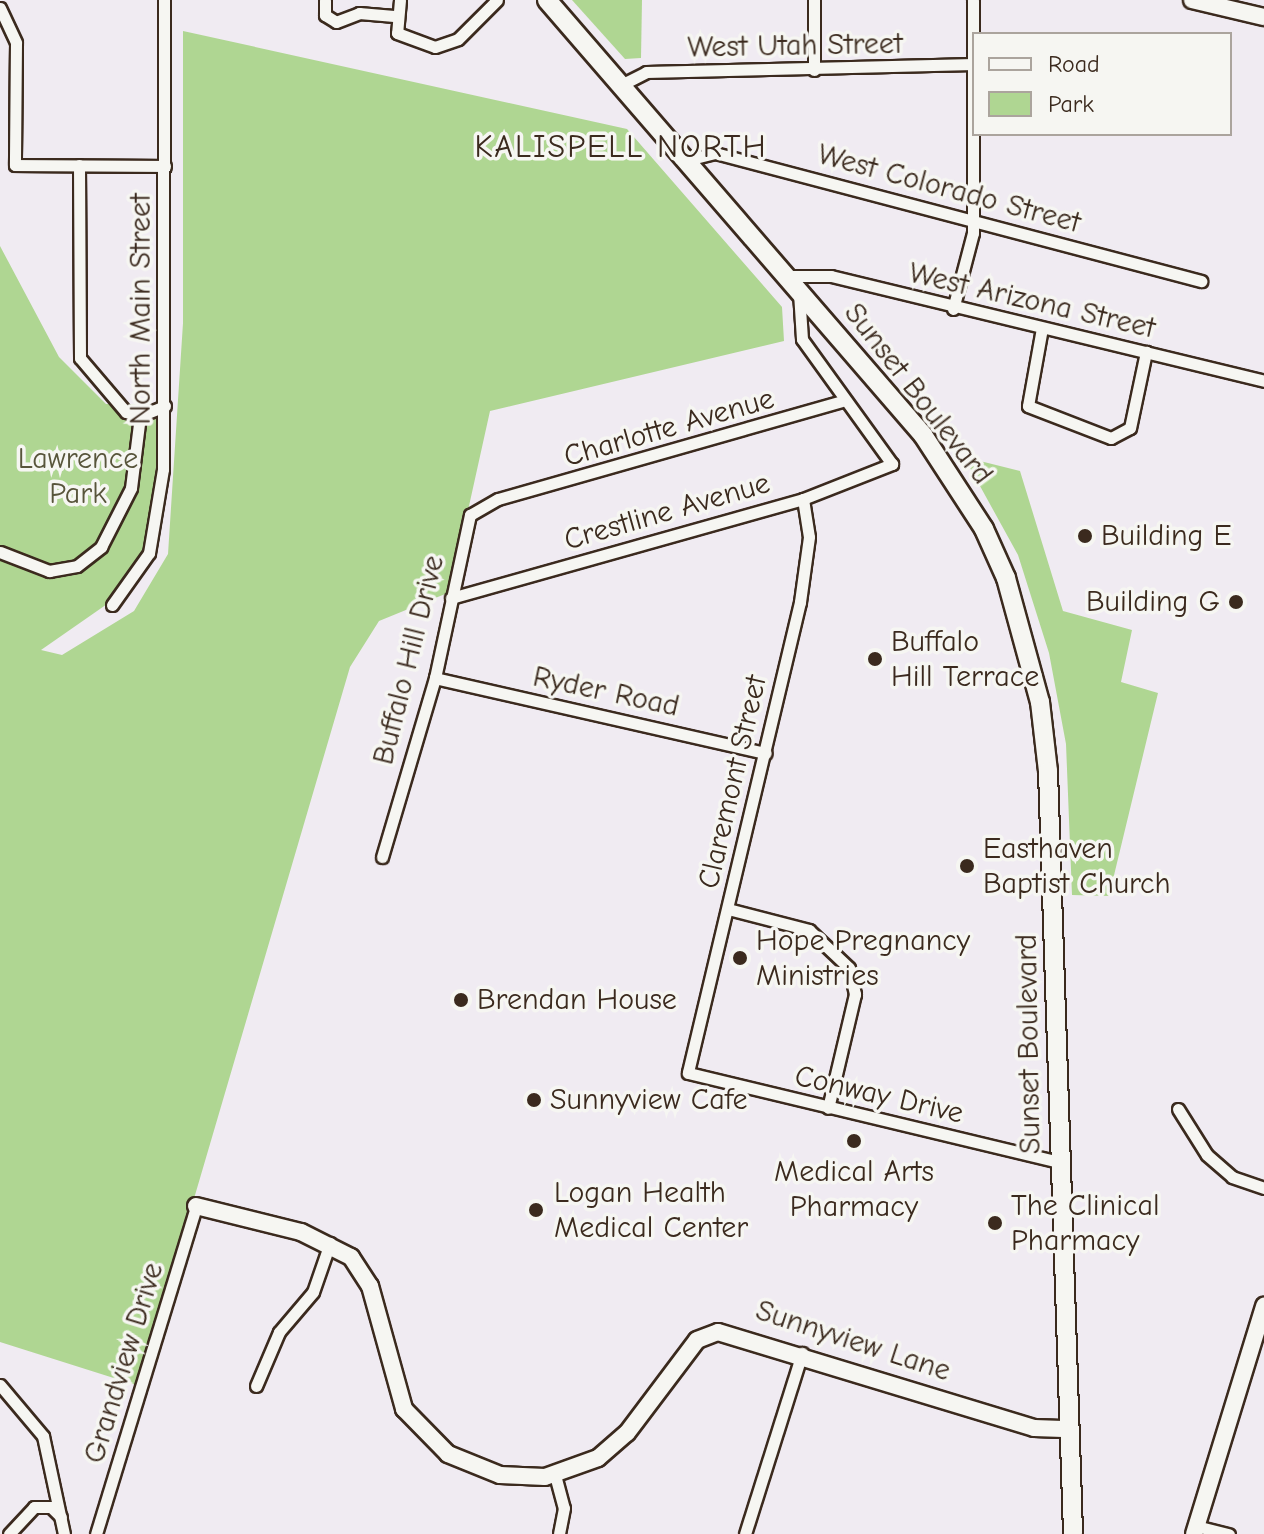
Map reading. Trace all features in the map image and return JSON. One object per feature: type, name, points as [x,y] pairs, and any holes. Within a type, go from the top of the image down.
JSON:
[{"type":"main road","name":"Sunset Boulevard","points":[[547,0],[794,282],[951,474],[984,529],[1024,633],[1048,771],[1073,1534]]},
{"type":"street","name":"North Main Street","points":[[112,605],[144,566],[155,530],[165,406],[164,0]]},
{"type":"street","points":[[325,0],[325,15],[336,22],[359,13],[394,16]]},
{"type":"street","points":[[400,0],[394,16],[402,39],[445,46],[497,0]]},
{"type":"street","points":[[814,0],[814,70]]},
{"type":"street","points":[[973,0],[973,32]]},
{"type":"street","points":[[1192,0],[1264,17]]},
{"type":"street","points":[[0,8],[16,43],[15,165],[165,166]]},
{"type":"street","name":"West Utah Street","points":[[621,85],[646,72],[972,64]]},
{"type":"street","points":[[953,309],[973,220],[973,136]]},
{"type":"street","name":"West Colorado Street","points":[[687,160],[715,153],[1201,281]]},
{"type":"street","points":[[79,165],[80,358],[104,394],[140,416]]},
{"type":"street","name":"West Arizona Street","points":[[794,282],[831,276],[953,309],[1264,381]]},
{"type":"street","points":[[794,282],[802,339],[841,401]]},
{"type":"street","points":[[1042,328],[1028,406],[1111,438],[1130,428],[1146,352]]},
{"type":"street","name":"Crestline Avenue","points":[[451,598],[803,499],[892,464],[841,401]]},
{"type":"street","name":"Charlotte Avenue","points":[[508,497],[841,401]]},
{"type":"street","points":[[140,416],[165,406]]},
{"type":"street","points":[[0,552],[49,571],[77,566],[101,547],[131,488],[140,416]]},
{"type":"street","name":"Buffalo Hill Drive","points":[[382,857],[435,678],[470,515],[508,497]]},
{"type":"street","name":"Claremont Street","points":[[688,1073],[766,753],[806,569],[803,499]]},
{"type":"street","name":"Ryder Road","points":[[435,678],[766,753]]},
{"type":"street","points":[[728,909],[809,930],[849,968],[855,994],[828,1108]]},
{"type":"street","name":"Conway Drive","points":[[688,1073],[1060,1162]]},
{"type":"street","points":[[1178,1109],[1207,1155],[1232,1177],[1264,1188]]},
{"type":"street","name":"Sunnyview Lane","points":[[196,1206],[330,1243],[365,1275],[393,1385],[420,1429],[479,1470],[517,1478],[555,1475],[613,1447],[706,1335],[735,1332],[1034,1428],[1070,1429]]},
{"type":"street","name":"Grandview Drive","points":[[96,1534],[196,1206]]},
{"type":"street","points":[[256,1386],[279,1332],[313,1292],[330,1243]]},
{"type":"street","points":[[1229,1534],[1195,1530],[1264,1306]]},
{"type":"street","points":[[745,1534],[802,1353]]},
{"type":"street","points":[[0,1385],[43,1436],[64,1534]]},
{"type":"street","points":[[555,1475],[564,1508],[559,1534]]},
{"type":"street","points":[[9,1534],[34,1507],[51,1507],[61,1517]]},
{"type":"green space","points":[[572,0],[642,0],[641,58],[625,59]]},
{"type":"green space","name":"Lawrence Park","points":[[183,31],[627,129],[782,307],[784,341],[490,411],[450,592],[379,621],[350,667],[139,1386],[0,1342],[0,246],[59,357],[106,404],[162,405],[149,540],[110,602],[41,650],[62,655],[134,611],[168,554],[183,323]]},
{"type":"green space","points":[[964,457],[1020,471],[1063,611],[1132,630],[1121,682],[1158,693],[1109,896],[1072,895],[1066,744],[1049,653],[1018,555]]},
{"type":"place","name":"Building E","points":[[1085,536]]},
{"type":"place","name":"Building G","points":[[1236,602]]},
{"type":"place","name":"Buffalo Hill Terrace","points":[[875,659]]},
{"type":"place","name":"Easthaven Baptist Church","points":[[967,866]]},
{"type":"place","name":"Hope Pregnancy Ministries","points":[[740,958]]},
{"type":"place","name":"Brendan House","points":[[461,1000]]},
{"type":"place","name":"Sunnyview Cafe","points":[[534,1100]]},
{"type":"place","name":"Medical Arts Pharmacy","points":[[854,1141]]},
{"type":"place","name":"Logan Health Medical Center","points":[[536,1210]]},
{"type":"place","name":"The Clinical Pharmacy","points":[[995,1223]]},
{"type":"district","name":"KALISPELL NORTH","points":[[621,147]]}]
